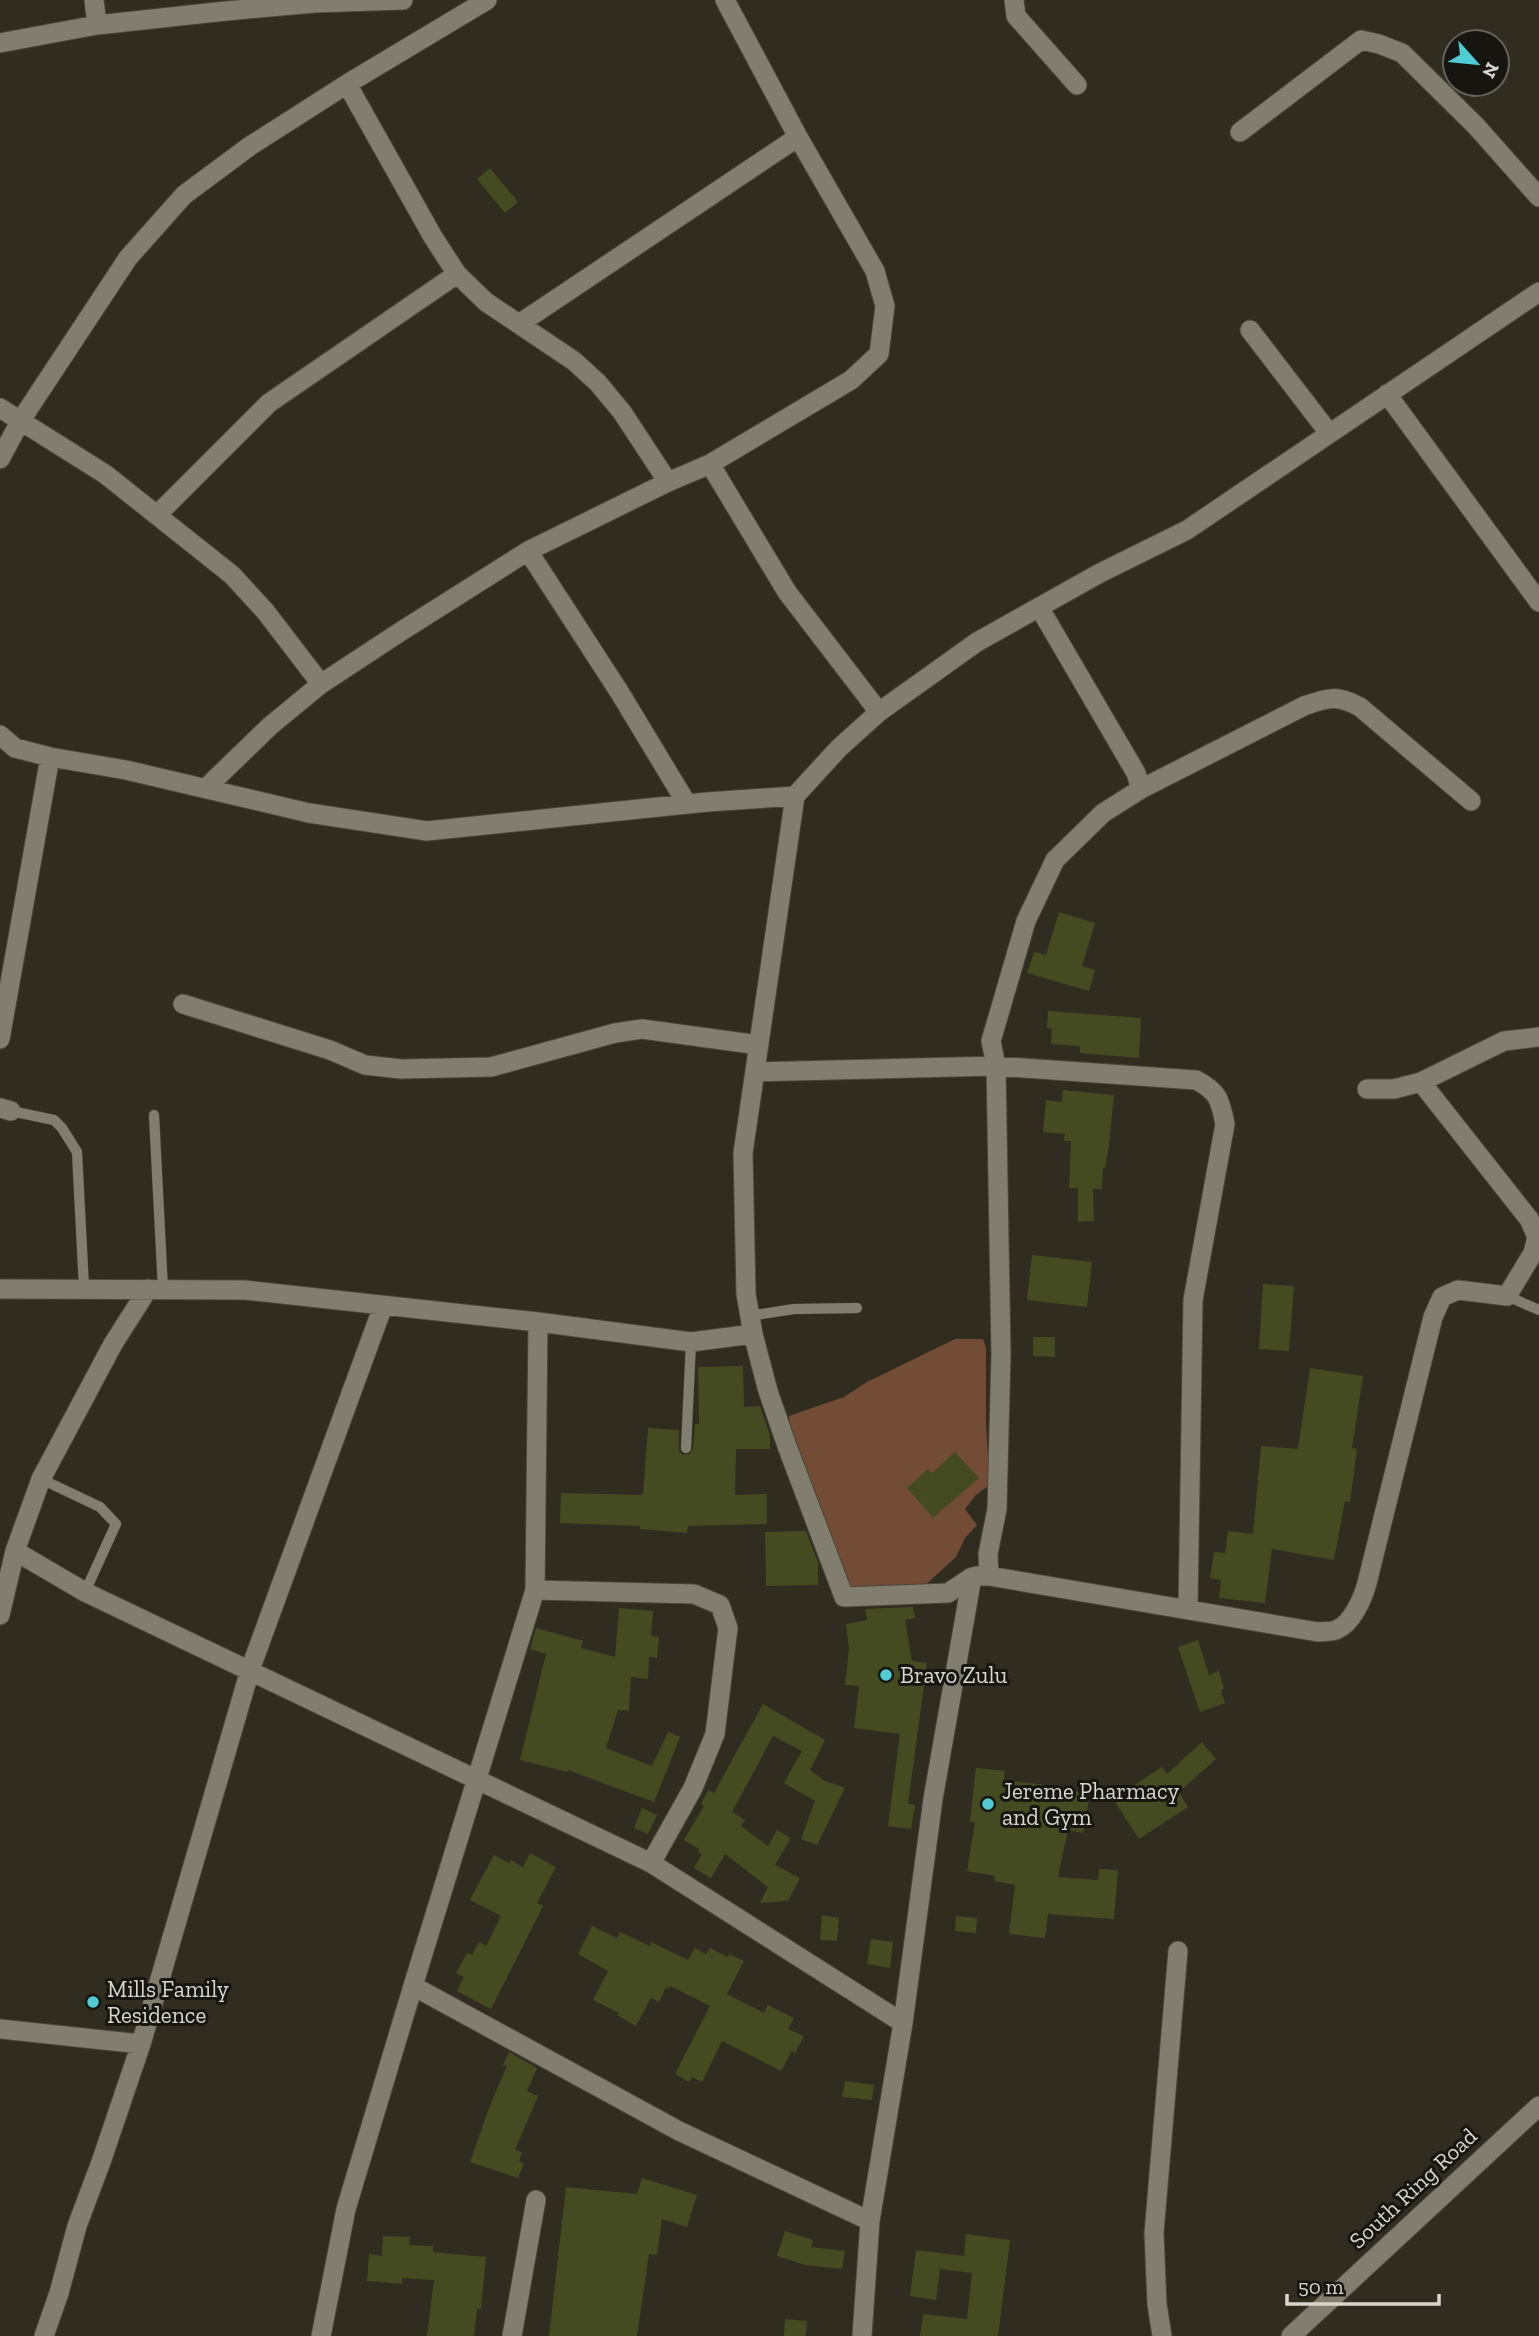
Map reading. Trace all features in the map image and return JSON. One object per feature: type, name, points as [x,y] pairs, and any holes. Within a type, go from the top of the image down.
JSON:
[{"type":"street","points":[[94,0],[97,25]]},
{"type":"street","points":[[0,43],[97,25],[314,2],[404,0]]},
{"type":"street","points":[[0,459],[21,420],[128,258],[184,195],[250,146],[487,0]]},
{"type":"street","points":[[206,788],[270,726],[321,684],[528,551],[710,464],[851,380],[879,354],[885,306],[875,271],[798,137],[725,0]]},
{"type":"street","points":[[1014,0],[1016,16],[1077,85]]},
{"type":"street","points":[[1240,132],[1361,40],[1402,53],[1476,126],[1539,197]]},
{"type":"street","points":[[347,84],[433,237],[457,274],[486,302],[573,361],[598,383],[622,412],[668,482]]},
{"type":"street","points":[[519,324],[798,137]]},
{"type":"street","points":[[157,515],[269,403],[457,274]]},
{"type":"street","points":[[1421,1082],[1529,1219],[1537,1237],[1533,1253],[1507,1296],[1458,1290],[1442,1297],[1433,1317],[1362,1600],[1353,1614],[1336,1630],[1318,1632],[1188,1608],[980,1576],[948,1592],[844,1597],[768,1391],[746,1294],[743,1153],[795,796],[839,748],[879,712],[977,642],[1100,573],[1187,530],[1539,292]]},
{"type":"street","points":[[1250,330],[1329,433]]},
{"type":"street","points":[[1387,394],[1539,602]]},
{"type":"street","points":[[0,408],[105,474],[232,575],[265,611],[321,684]]},
{"type":"street","points":[[710,464],[787,592],[879,712]]},
{"type":"street","points":[[528,551],[620,693],[687,804]]},
{"type":"street","points":[[1040,607],[1136,773],[1141,789]]},
{"type":"street","points":[[862,2336],[870,2221],[903,2024],[933,1799],[980,1576],[997,1509],[1001,1354],[996,1066],[991,1041],[1026,921],[1055,860],[1103,813],[1141,789],[1304,706],[1326,698],[1344,699],[1360,708],[1471,801]]},
{"type":"street","points":[[0,735],[15,748],[50,757],[126,770],[309,813],[427,831],[687,804],[795,796]]},
{"type":"street","points":[[0,1039],[50,757]]},
{"type":"street","points":[[183,1004],[330,1051],[365,1065],[401,1069],[491,1067],[615,1033],[642,1029],[759,1045]]},
{"type":"street","points":[[1367,1089],[1394,1089],[1421,1082],[1504,1041],[1539,1037]]},
{"type":"street","points":[[755,1072],[996,1066],[1196,1080],[1210,1087],[1220,1100],[1225,1124],[1193,1300],[1188,1608]]},
{"type":"street","points":[[0,1289],[245,1290],[538,1322],[691,1342],[751,1325]]},
{"type":"street","points":[[0,1615],[15,1551],[41,1479],[113,1344],[156,1289]]},
{"type":"street","points":[[44,2336],[77,2226],[102,2162],[141,2044],[250,1670],[383,1306]]},
{"type":"street","points":[[321,2336],[346,2209],[412,1986],[536,1590],[538,1322]]},
{"type":"street","points":[[15,1551],[86,1592],[651,1863],[903,2024]]},
{"type":"street","points":[[536,1590],[694,1594],[720,1605],[728,1628],[715,1734],[692,1788],[651,1863]]},
{"type":"street","points":[[1162,2336],[1157,2304],[1154,2233],[1178,1951]]},
{"type":"street","points":[[412,1986],[679,2131],[870,2221]]},
{"type":"street","points":[[0,2029],[141,2044]]},
{"type":"street","name":"South Ring Road","points":[[1291,2336],[1539,2106]]},
{"type":"street","points":[[512,2336],[536,2200]]},
{"type":"lane","points":[[6,1110],[54,1120],[76,1152],[84,1288]]},
{"type":"lane","points":[[154,1115],[156,1289]]},
{"type":"lane","points":[[1507,1296],[1539,1310]]},
{"type":"lane","points":[[751,1325],[794,1309],[857,1308]]},
{"type":"lane","points":[[686,1448],[691,1342]]},
{"type":"lane","points":[[41,1479],[100,1507],[116,1524],[86,1592]]},
{"type":"shaded area","points":[[955,1339],[983,1339],[986,1348],[989,1472],[987,1487],[976,1495],[965,1509],[977,1525],[965,1538],[956,1557],[921,1589],[845,1591],[791,1444],[789,1416],[844,1397],[867,1382]]},
{"type":"building","points":[[490,168],[518,202],[505,213],[477,179]]},
{"type":"building","points":[[1059,912],[1095,923],[1082,966],[1095,970],[1089,991],[1027,973],[1034,952],[1046,955]]},
{"type":"building","points":[[1048,1011],[1141,1018],[1139,1058],[1080,1053],[1080,1046],[1051,1044],[1052,1029],[1047,1028]]},
{"type":"building","points":[[1063,1090],[1114,1095],[1102,1189],[1093,1189],[1094,1221],[1078,1222],[1078,1188],[1069,1188],[1071,1141],[1064,1141],[1065,1134],[1043,1132],[1046,1100],[1062,1102]]},
{"type":"building","points":[[1032,1255],[1092,1262],[1087,1307],[1027,1300]]},
{"type":"building","points":[[1263,1284],[1294,1286],[1289,1351],[1259,1349]]},
{"type":"building","points":[[1033,1337],[1055,1337],[1055,1357],[1033,1356]]},
{"type":"building","points":[[743,1366],[744,1407],[760,1406],[770,1435],[770,1449],[736,1449],[735,1495],[767,1494],[767,1524],[688,1526],[687,1533],[640,1529],[640,1526],[560,1523],[561,1493],[643,1495],[648,1428],[679,1430],[679,1451],[683,1455],[690,1454],[695,1424],[699,1424],[698,1367]]},
{"type":"building","points":[[1310,1368],[1363,1376],[1352,1448],[1357,1449],[1350,1502],[1345,1501],[1334,1560],[1272,1549],[1265,1603],[1219,1598],[1221,1580],[1210,1578],[1214,1552],[1225,1553],[1228,1531],[1253,1534],[1261,1446],[1298,1449]]},
{"type":"building","points":[[955,1452],[979,1478],[933,1518],[907,1488],[928,1469],[932,1473]]},
{"type":"building","points":[[806,1531],[818,1562],[818,1585],[766,1586],[765,1532]]},
{"type":"building","points":[[913,1607],[915,1618],[905,1620],[912,1661],[927,1663],[908,1804],[915,1805],[911,1829],[888,1826],[900,1734],[854,1728],[859,1686],[845,1685],[849,1648],[846,1624],[867,1620],[865,1609]]},
{"type":"building","points":[[619,1608],[653,1611],[651,1636],[659,1637],[657,1658],[649,1657],[648,1679],[631,1677],[629,1711],[618,1710],[606,1748],[652,1766],[668,1732],[680,1737],[654,1802],[568,1770],[567,1772],[520,1760],[546,1654],[530,1649],[536,1628],[583,1641],[581,1648],[615,1657]]},
{"type":"building","points":[[1198,1640],[1209,1675],[1219,1671],[1225,1703],[1200,1712],[1178,1647]]},
{"type":"building","points":[[763,1704],[825,1740],[810,1770],[823,1780],[845,1788],[817,1845],[801,1839],[815,1801],[784,1783],[802,1751],[773,1736],[732,1812],[745,1820],[741,1826],[768,1846],[777,1830],[791,1838],[775,1865],[800,1878],[788,1901],[760,1903],[768,1887],[725,1854],[711,1878],[694,1868],[702,1854],[698,1852],[699,1849],[684,1840],[704,1806],[701,1804],[708,1790],[714,1793]]},
{"type":"building","points":[[1202,1742],[1216,1759],[1179,1792],[1188,1807],[1139,1839],[1113,1799],[1162,1767],[1167,1774]]},
{"type":"building","points":[[976,1768],[1005,1771],[1004,1780],[1090,1794],[1083,1833],[1068,1830],[1058,1877],[1098,1880],[1099,1869],[1118,1870],[1114,1919],[1048,1914],[1045,1938],[1009,1934],[1015,1885],[994,1881],[995,1876],[967,1871],[975,1822],[970,1822]]},
{"type":"building","points":[[642,1808],[657,1815],[648,1834],[634,1828]]},
{"type":"building","points":[[530,1853],[556,1867],[537,1903],[543,1906],[491,2009],[457,1991],[464,1977],[456,1973],[467,1953],[472,1955],[479,1942],[486,1946],[501,1916],[470,1900],[494,1855],[523,1867]]},
{"type":"building","points":[[822,1915],[839,1918],[837,1941],[820,1940]]},
{"type":"building","points":[[956,1916],[977,1918],[976,1933],[955,1931]]},
{"type":"building","points":[[592,1926],[617,1938],[620,1932],[650,1946],[651,1942],[688,1960],[695,1948],[706,1954],[710,1948],[744,1961],[727,1994],[764,2013],[768,2005],[794,2018],[788,2029],[804,2036],[795,2053],[792,2051],[781,2071],[722,2041],[702,2082],[692,2077],[689,2082],[675,2074],[710,2006],[670,1986],[669,1989],[666,1987],[659,2002],[651,1998],[636,2026],[617,2015],[619,2013],[593,2000],[608,1971],[578,1954]]},
{"type":"building","points":[[871,1939],[893,1942],[890,1968],[867,1964]]},
{"type":"building","points":[[509,2052],[537,2068],[527,2091],[538,2096],[515,2150],[522,2152],[519,2162],[524,2163],[518,2178],[470,2162],[507,2066],[503,2065]]},
{"type":"building","points":[[845,2081],[874,2085],[872,2100],[842,2097]]},
{"type":"building","points":[[642,2178],[697,2195],[687,2227],[662,2219],[657,2255],[649,2254],[637,2336],[549,2336],[566,2187],[637,2194]]},
{"type":"building","points":[[785,2231],[813,2240],[811,2247],[845,2251],[842,2269],[805,2265],[777,2256]]},
{"type":"building","points":[[966,2234],[1010,2240],[998,2336],[920,2336],[923,2314],[967,2319],[972,2273],[940,2269],[936,2300],[910,2296],[916,2250],[964,2256]]},
{"type":"building","points":[[383,2236],[410,2237],[409,2245],[433,2246],[433,2252],[486,2257],[481,2309],[477,2309],[474,2336],[427,2336],[434,2280],[402,2278],[402,2284],[367,2281],[369,2254],[382,2256]]},
{"type":"building","points":[[785,2319],[807,2321],[806,2336],[784,2336]]},
{"type":"place","name":"Bravo Zulu","points":[[886,1675]]},
{"type":"place","name":"Jereme Pharmacy and Gym","points":[[988,1804]]},
{"type":"place","name":"Mills Family Residence","points":[[93,2002]]}]
